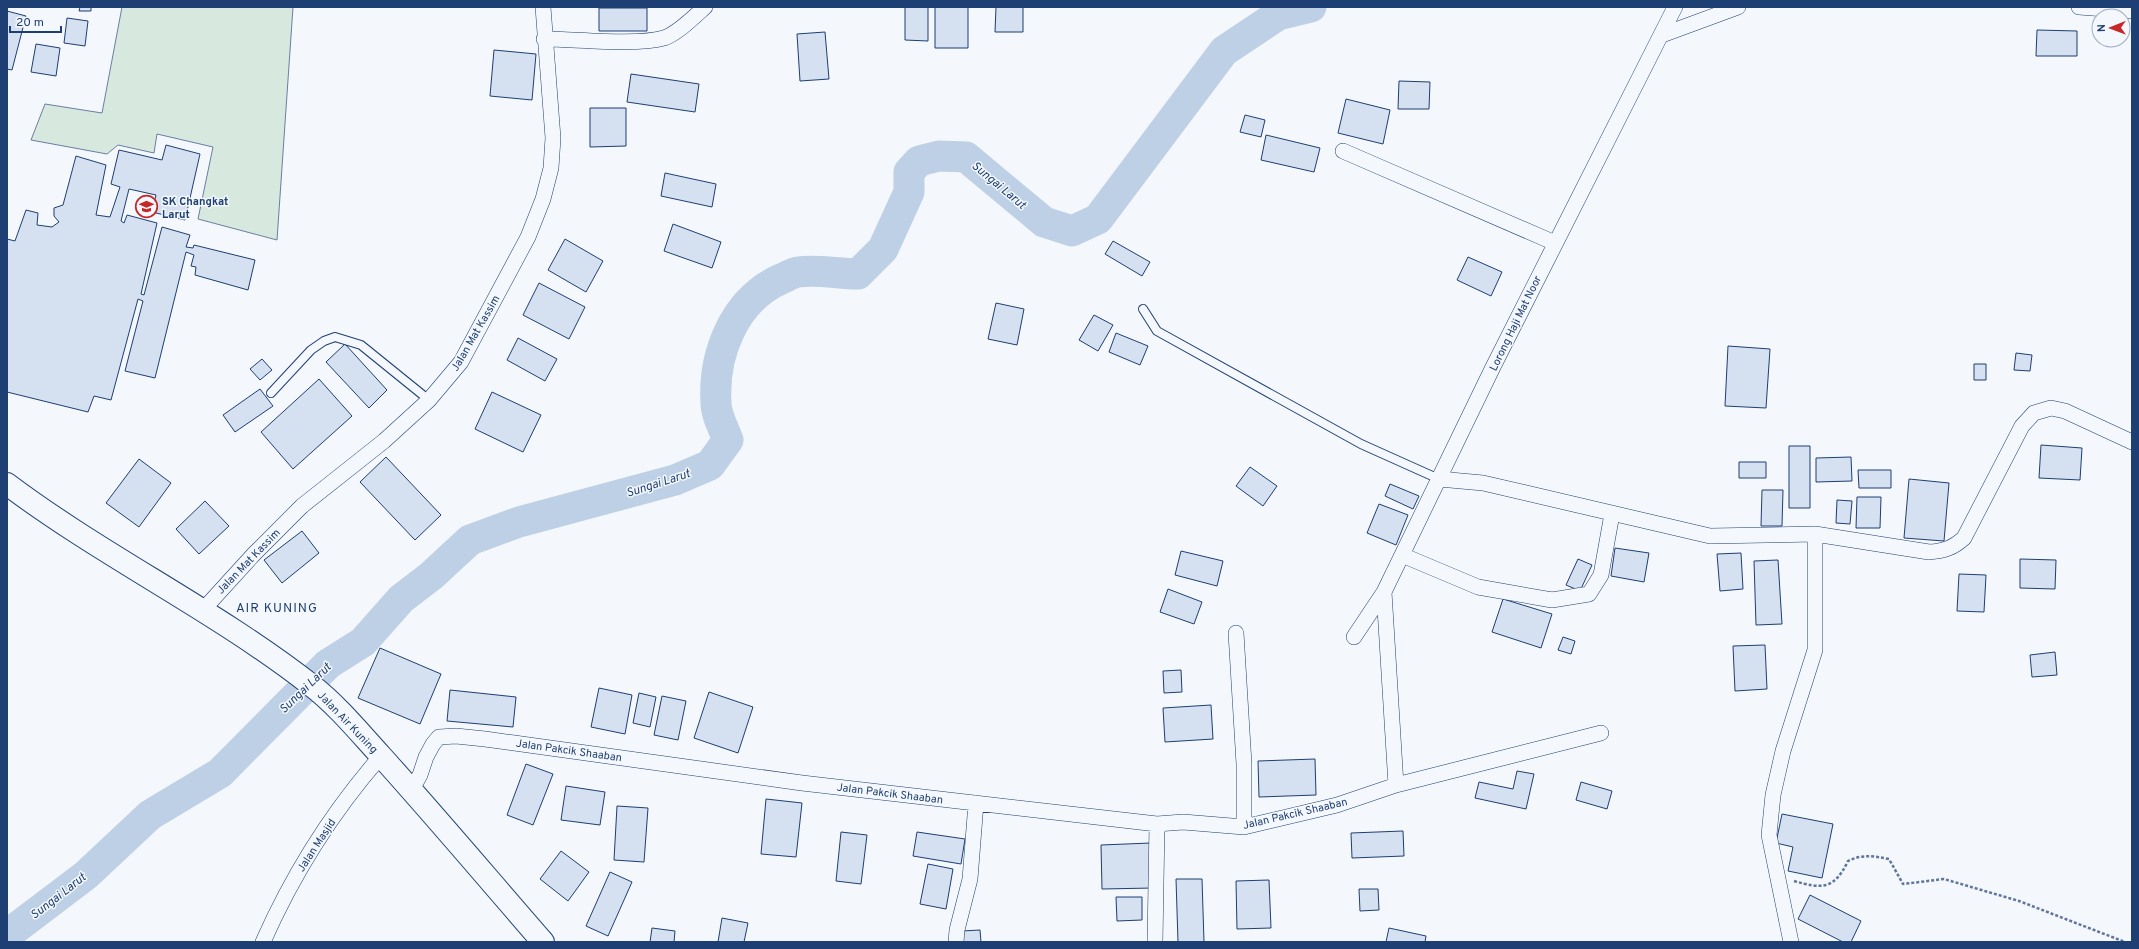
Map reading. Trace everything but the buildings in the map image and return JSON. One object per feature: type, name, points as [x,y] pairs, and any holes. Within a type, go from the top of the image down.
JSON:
[{"type":"main road","name":"Jalan Air Kuning","points":[[7,484],[48,515],[202,611],[312,686],[353,725],[412,789],[543,942]]},
{"type":"main road","name":"Jalan Air Kuning","points":[[7,498],[48,515]]},
{"type":"street","name":"Jalan Mat Kassim","points":[[202,611],[254,554],[302,506],[384,441],[429,400],[461,362],[528,237],[543,199],[550,168],[553,138],[544,39],[543,7]]},
{"type":"street","points":[[544,39],[636,41],[664,38],[706,7]]},
{"type":"street","name":"Lorong Haji Mat Noor","points":[[1354,637],[1384,592],[1555,243],[1675,7]]},
{"type":"street","points":[[1662,35],[1738,7]]},
{"type":"street","points":[[2079,7],[2132,11]]},
{"type":"street","points":[[1343,151],[1555,243]]},
{"type":"street","points":[[1439,479],[1483,483],[1710,536],[1815,534],[1929,552],[1942,551],[1954,546],[1964,538],[2022,426],[2034,413],[2051,408],[2065,411],[2132,442]]},
{"type":"street","points":[[1402,555],[1478,587],[1552,600],[1589,594],[1601,574],[1612,514]]},
{"type":"street","points":[[1791,942],[1769,835],[1773,795],[1783,751],[1816,650],[1815,534]]},
{"type":"street","points":[[1384,592],[1396,785]]},
{"type":"street","points":[[1236,633],[1244,764],[1244,827]]},
{"type":"street","name":"Jalan Pakcik Shaaban","points":[[412,789],[433,744],[439,738],[456,736],[802,783],[976,804],[1157,824],[1183,822],[1244,827],[1337,805],[1396,785],[1601,733]]},
{"type":"street","name":"Jalan Masjid","points":[[263,942],[276,913],[307,855],[360,780],[381,756]]},
{"type":"street","points":[[956,942],[957,930],[970,879],[976,804]]},
{"type":"street","points":[[1155,942],[1157,824]]},
{"type":"lane","points":[[1143,309],[1157,331],[1361,444],[1439,479]]},
{"type":"lane","points":[[271,393],[311,350],[324,341],[335,337],[361,344],[429,400]]},
{"type":"path","points":[[1776,873],[1787,879],[1819,887],[1831,884],[1843,870],[1848,861],[1858,856],[1871,855],[1889,859],[1903,884],[1944,879],[2019,901],[2125,942]]},
{"type":"shaded area","points":[[122,7],[293,7],[277,240],[198,219],[213,147],[157,134],[154,153],[118,145],[107,154],[31,140],[45,104],[102,113]]},
{"type":"waterway","name":"Sungai Larut","points":[[7,935],[86,875],[150,815],[220,773],[328,664],[363,642],[401,599],[431,576],[470,540],[519,522],[675,480],[710,465],[728,440],[717,412],[716,384],[718,366],[723,348],[730,330],[739,315],[751,300],[765,288],[794,273],[813,271],[858,274],[883,249],[909,192],[909,172],[919,161],[939,156],[966,157],[1044,222],[1072,231],[1098,219],[1224,51],[1278,15],[1311,7]]},
{"type":"place","name":"SK Changkat Larut","points":[[147,207]]},
{"type":"district","name":"AIR KUNING","points":[[277,607]]}]
